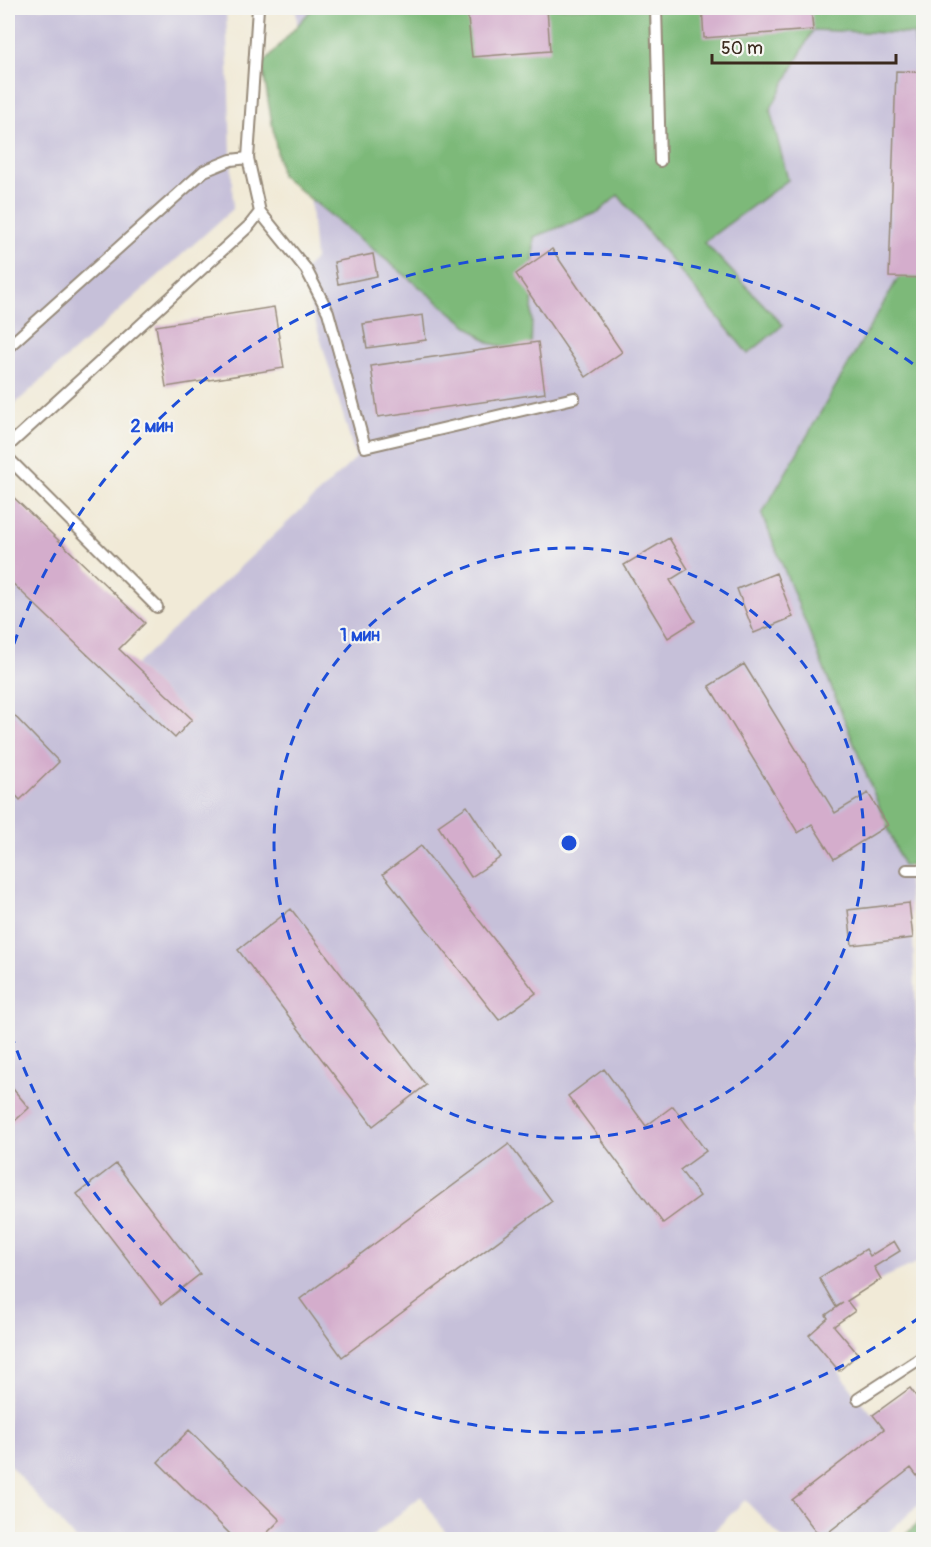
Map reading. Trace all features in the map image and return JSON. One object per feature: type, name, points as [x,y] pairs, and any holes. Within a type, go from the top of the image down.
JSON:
[{"type":"lane","points":[[258,8],[248,158],[260,213],[306,268],[328,312],[365,447],[574,398]]},
{"type":"lane","points":[[656,8],[660,161]]},
{"type":"lane","points":[[8,347],[204,171],[231,160],[248,158]]},
{"type":"lane","points":[[8,446],[249,226],[260,213]]},
{"type":"lane","points":[[8,458],[157,607]]},
{"type":"lane","points":[[907,870],[924,870]]},
{"type":"lane","points":[[858,1399],[924,1356]]},
{"type":"shaded area","points":[[8,8],[226,8],[233,209],[8,410]]},
{"type":"shaded area","points":[[296,8],[923,8],[924,836],[907,870],[913,938],[923,1190],[923,1260],[881,1279],[847,1300],[855,1311],[834,1326],[858,1354],[839,1371],[858,1399],[873,1414],[910,1388],[923,1407],[923,1501],[880,1540],[783,1539],[745,1500],[706,1539],[450,1539],[421,1496],[369,1539],[75,1539],[8,1463],[8,579],[175,738],[192,719],[136,665],[356,458],[305,287],[297,278],[315,259]]},
{"type":"green space","points":[[313,8],[923,8],[923,107],[914,34],[813,30],[770,110],[788,180],[704,242],[783,325],[748,354],[618,195],[599,212],[534,237],[531,353],[489,343],[281,175],[262,65]]},
{"type":"green space","points":[[923,235],[923,863],[903,866],[762,514]]},
{"type":"green space","points":[[923,1518],[923,1539],[901,1539]]},
{"type":"building","points":[[547,8],[550,51],[472,57],[467,9]]},
{"type":"building","points":[[702,8],[811,8],[813,30],[704,38]]},
{"type":"building","points":[[896,71],[924,72],[924,278],[889,277]]},
{"type":"building","points":[[552,249],[622,352],[586,377],[516,274]]},
{"type":"building","points":[[373,254],[377,276],[338,284],[334,262]]},
{"type":"building","points":[[274,307],[284,368],[166,387],[156,326]]},
{"type":"building","points":[[423,315],[426,340],[367,348],[363,324]]},
{"type":"building","points":[[538,342],[545,393],[378,417],[371,366]]},
{"type":"building","points":[[8,492],[145,623],[119,649],[192,719],[175,738],[8,579]]},
{"type":"building","points":[[669,538],[688,569],[670,580],[695,621],[668,638],[624,565]]},
{"type":"building","points":[[776,573],[793,617],[754,633],[737,589]]},
{"type":"building","points":[[744,664],[835,813],[868,793],[888,825],[834,859],[812,824],[798,833],[709,686]]},
{"type":"building","points":[[8,709],[59,762],[20,800],[8,787]]},
{"type":"building","points":[[467,806],[501,857],[471,877],[438,826]]},
{"type":"building","points":[[421,846],[536,993],[499,1020],[383,874]]},
{"type":"building","points":[[909,903],[913,938],[852,945],[848,910]]},
{"type":"building","points":[[291,909],[426,1085],[373,1126],[238,950]]},
{"type":"building","points":[[604,1069],[646,1126],[673,1106],[706,1151],[680,1170],[700,1196],[663,1223],[568,1096]]},
{"type":"building","points":[[8,1083],[29,1108],[8,1127]]},
{"type":"building","points":[[509,1144],[552,1201],[342,1357],[300,1299]]},
{"type":"building","points":[[116,1164],[200,1274],[162,1304],[77,1194]]},
{"type":"building","points":[[894,1241],[900,1251],[874,1267],[881,1279],[847,1301],[855,1311],[834,1326],[858,1354],[839,1371],[809,1335],[828,1318],[826,1315],[843,1303],[836,1307],[819,1278],[866,1249],[870,1256]]},
{"type":"building","points":[[910,1388],[924,1407],[924,1485],[911,1468],[821,1538],[792,1500],[884,1429],[873,1415]]},
{"type":"building","points":[[189,1430],[280,1520],[260,1540],[236,1540],[158,1462]]}]
